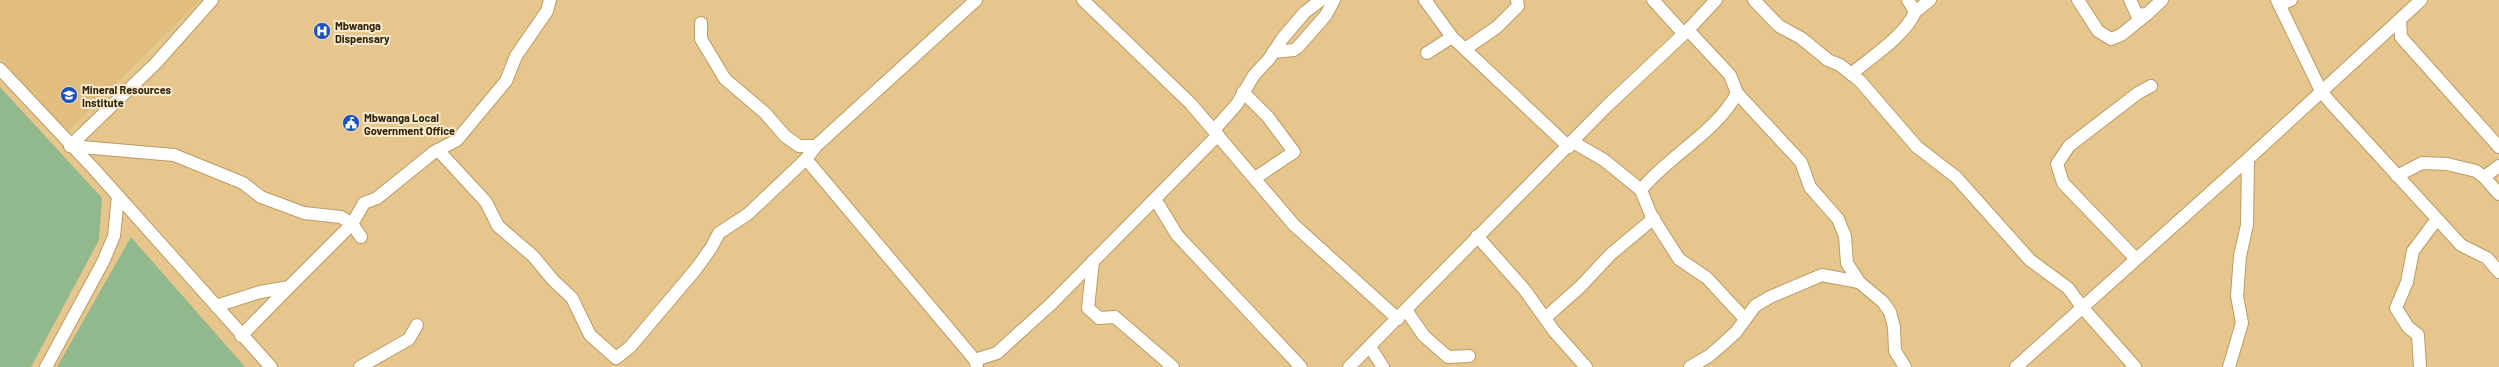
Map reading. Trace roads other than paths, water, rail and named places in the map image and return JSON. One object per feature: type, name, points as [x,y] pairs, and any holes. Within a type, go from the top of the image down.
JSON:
[{"type":"street","points":[[70,146],[156,63],[212,0]]},
{"type":"street","points":[[241,336],[352,224],[364,203],[377,198],[438,150],[457,140],[506,81],[516,56],[547,11],[550,0]]},
{"type":"street","points":[[438,150],[486,202],[498,226],[533,256],[572,298],[590,335],[616,358],[630,347],[691,275],[711,248],[719,233],[748,214],[806,158],[816,146],[976,0]]},
{"type":"street","points":[[1083,0],[1156,70],[1216,133],[1294,225],[1402,315],[1448,357],[1469,356]]},
{"type":"street","points":[[806,158],[976,364],[997,353],[1155,200],[1216,133],[1237,104],[1243,92],[1282,39],[1305,12],[1321,0]]},
{"type":"street","points":[[1273,52],[1294,50],[1311,34],[1326,15],[1334,0]]},
{"type":"street","points":[[1425,0],[1452,37],[1571,144],[1604,160],[1640,190],[1654,218],[1680,259],[1707,278],[1745,319]]},
{"type":"street","points":[[1465,49],[1497,27],[1518,6],[1517,0]]},
{"type":"street","points":[[1653,0],[1730,75],[1737,93],[1801,162],[1810,187],[1838,219],[1845,236],[1847,263],[1859,282],[1883,302],[1890,312],[1894,327],[1895,351],[1905,367]]},
{"type":"street","points":[[1350,367],[1477,236],[1571,144],[1606,106],[1716,0]]},
{"type":"street","points":[[1754,0],[1779,26],[1852,74],[1917,147],[1956,177],[2030,260],[2065,284],[2082,307],[2135,367]]},
{"type":"street","points":[[1908,0],[1915,12]]},
{"type":"street","points":[[1852,74],[1894,38],[1915,12],[1930,0]]},
{"type":"street","points":[[2078,0],[2098,31],[2111,39],[2121,35],[2162,0]]},
{"type":"street","points":[[2130,0],[2137,15],[2147,14]]},
{"type":"street","points":[[2291,0],[2278,3],[2322,91],[2353,130],[2461,245],[2487,258],[2499,272]]},
{"type":"street","points":[[2016,367],[2248,159],[2400,20],[2414,2]]},
{"type":"street","points":[[2400,20],[2401,37],[2499,147]]},
{"type":"street","points":[[701,23],[701,39],[725,79],[765,113],[785,136],[799,146],[816,146]]},
{"type":"street","points":[[1427,53],[1452,37]]},
{"type":"street","points":[[1282,39],[1294,50]]},
{"type":"street","points":[[0,69],[118,196],[241,336],[271,367]]},
{"type":"street","points":[[2136,260],[2063,183],[2057,164],[2069,146],[2138,93],[2151,86]]},
{"type":"street","points":[[1243,92],[1268,117],[1294,152],[1255,178]]},
{"type":"street","points":[[1640,190],[1650,178],[1705,130],[1733,100],[1737,93]]},
{"type":"street","points":[[70,146],[174,155],[243,183],[261,197],[304,213],[342,217],[352,224],[361,237]]},
{"type":"street","points":[[2229,367],[2242,323],[2237,296],[2240,256],[2247,225],[2248,159]]},
{"type":"street","points":[[2396,176],[2416,165],[2428,162],[2468,170],[2484,177],[2499,194]]},
{"type":"street","points":[[2484,177],[2499,166]]},
{"type":"street","points":[[46,367],[103,262],[114,236],[118,196]]},
{"type":"street","points":[[1155,200],[1177,234],[1301,367]]},
{"type":"street","points":[[1545,318],[1580,287],[1611,254],[1654,218]]},
{"type":"street","points":[[2420,367],[2418,335],[2408,327],[2396,308],[2407,282],[2413,251],[2437,219]]},
{"type":"street","points":[[1477,236],[1524,289],[1545,318],[1586,367]]},
{"type":"street","points":[[1093,261],[1088,308],[1099,318],[1115,317],[1174,367]]},
{"type":"street","points":[[1690,367],[1709,356],[1732,336],[1758,304],[1822,275],[1859,282]]},
{"type":"street","points":[[216,306],[260,292],[289,287]]},
{"type":"street","points":[[360,367],[409,339],[417,325]]},
{"type":"street","points":[[1370,347],[1383,367]]},
{"type":"place","name":"Mbwanga Dispensary","points":[[322,31]]},
{"type":"place","name":"Mineral Resources Institute","points":[[69,95]]},
{"type":"place","name":"Mbwanga Local Government Office","points":[[351,123]]}]
